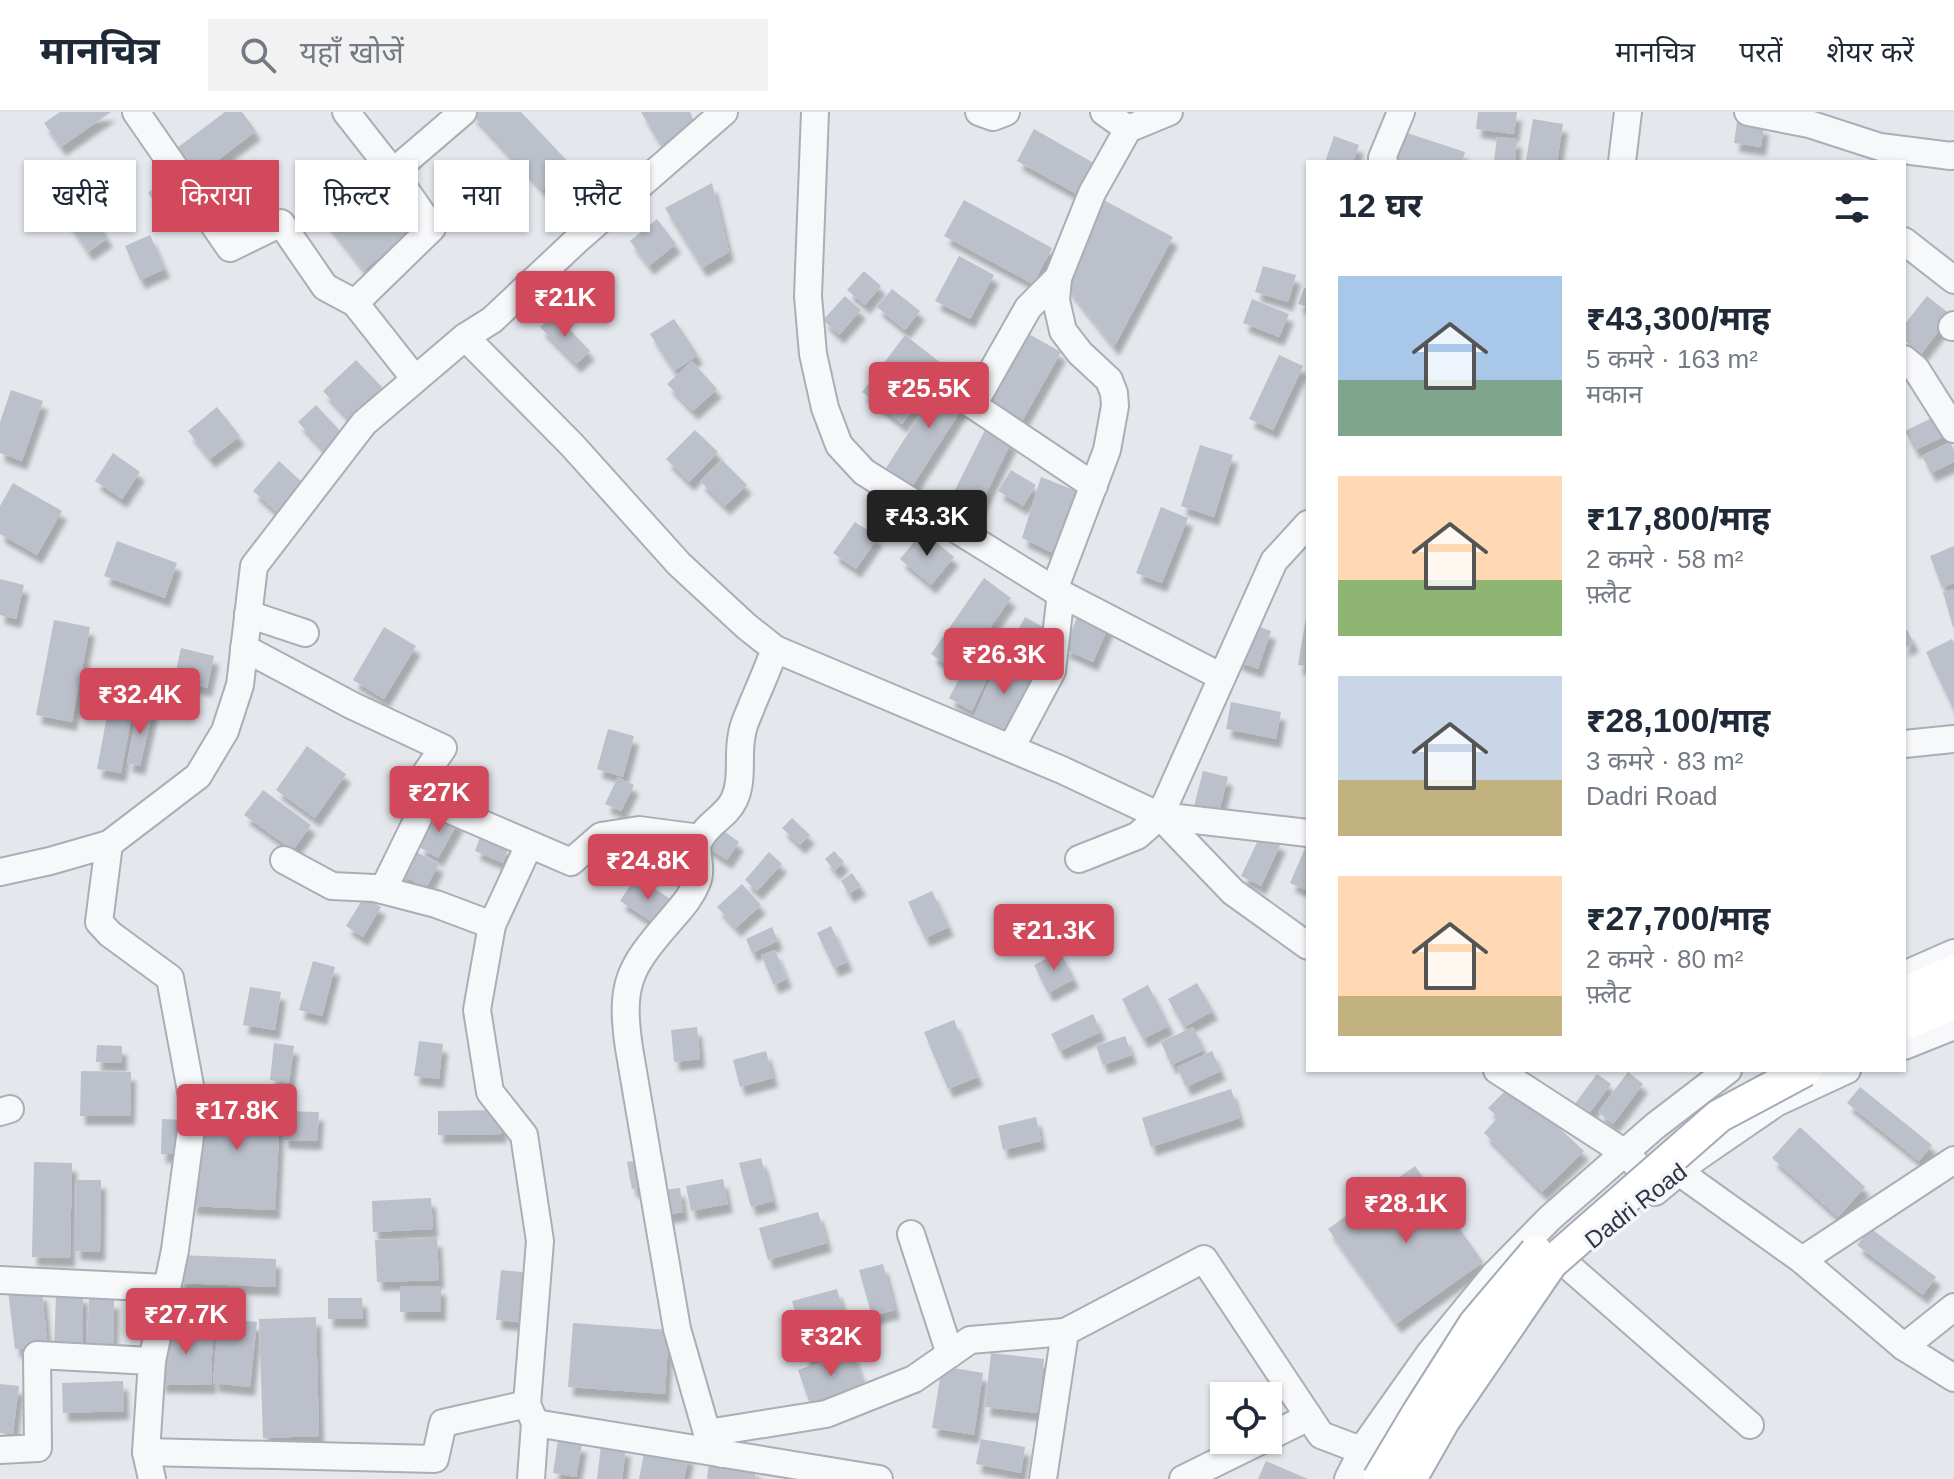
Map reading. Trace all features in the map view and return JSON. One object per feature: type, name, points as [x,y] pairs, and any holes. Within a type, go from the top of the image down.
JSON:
[{"type":"main road","points":[[1906,993],[1954,971]]},
{"type":"main road","points":[[1906,1023],[1954,1003]]},
{"type":"main road","points":[[1379,1479],[1475,1324],[1539,1250],[1681,1120],[1756,1072]]},
{"type":"main road","points":[[1410,1479],[1443,1421],[1551,1263],[1719,1116],[1801,1072]]},
{"type":"street","points":[[136,112],[230,248],[281,223],[325,287],[355,303],[415,379]]},
{"type":"street","points":[[346,112],[384,160]]},
{"type":"street","points":[[407,160],[463,112]]},
{"type":"street","points":[[0,872],[109,844],[198,776],[225,731],[240,685],[254,566],[364,423],[465,337],[492,320],[576,241],[724,112]]},
{"type":"street","points":[[815,112],[808,296],[813,354],[825,408],[839,445],[864,472],[1058,592],[1222,677]]},
{"type":"street","points":[[979,112],[993,117],[1006,112]]},
{"type":"street","points":[[1104,112],[1128,129]]},
{"type":"street","points":[[1011,748],[1052,671],[1058,592],[1109,438],[1115,406],[1109,380],[1080,353],[1063,331],[1056,300],[1058,278],[1092,193],[1128,129],[1169,112]]},
{"type":"street","points":[[1383,160],[1401,112]]},
{"type":"street","points":[[1622,160],[1628,112]]},
{"type":"street","points":[[1748,112],[1809,124],[1880,147],[1954,155]]},
{"type":"street","points":[[355,303],[432,228],[418,208]]},
{"type":"street","points":[[1906,243],[1954,280]]},
{"type":"street","points":[[1058,278],[1028,308],[973,405],[1094,486]]},
{"type":"street","points":[[465,337],[572,445],[679,564],[775,649],[1062,770],[1160,816],[1306,833]]},
{"type":"street","points":[[1906,361],[1916,369],[1954,429]]},
{"type":"street","points":[[1079,859],[1137,836],[1160,816],[1274,561],[1306,526]]},
{"type":"street","points":[[248,614],[305,633]]},
{"type":"street","points":[[244,648],[353,706],[443,748],[413,792],[529,845],[571,862],[601,836],[639,830],[700,838]]},
{"type":"street","points":[[714,1443],[677,1329],[629,1048],[625,1004],[633,971],[642,953],[689,899],[698,881],[700,864],[697,845],[700,838],[711,824],[723,816],[736,797],[742,730],[775,649]]},
{"type":"street","points":[[1906,744],[1954,739]]},
{"type":"street","points":[[383,890],[427,800]]},
{"type":"street","points":[[1160,816],[1233,892],[1306,945]]},
{"type":"street","points":[[109,844],[99,922],[110,934],[170,978],[194,1107],[175,1250],[152,1361],[146,1452],[152,1479]]},
{"type":"street","points":[[529,845],[492,925],[477,1010],[490,1092],[524,1135],[540,1241],[531,1414],[531,1479]]},
{"type":"street","points":[[284,860],[332,886],[383,890],[436,904],[492,925]]},
{"type":"street","points":[[1906,974],[1954,953]]},
{"type":"street","points":[[1906,1045],[1954,1026]]},
{"type":"street","points":[[1500,1072],[1625,1153],[1802,1260],[1904,1347],[1954,1378]]},
{"type":"street","name":"Dadri Road","points":[[1348,1479],[1365,1445],[1430,1353],[1495,1274],[1550,1218],[1655,1126],[1725,1072]]},
{"type":"street","name":"Dadri Road","points":[[1426,1479],[1478,1387],[1534,1304],[1587,1241],[1696,1158],[1776,1103],[1843,1072]]},
{"type":"street","points":[[1802,1260],[1954,1160]]},
{"type":"street","points":[[911,1234],[950,1354]]},
{"type":"street","points":[[714,1443],[826,1414],[914,1379],[970,1340],[1065,1332],[1204,1259],[1321,1435],[1355,1448],[1365,1445]]},
{"type":"street","points":[[1567,1265],[1750,1425]]},
{"type":"street","points":[[0,1280],[166,1288]]},
{"type":"street","points":[[1904,1347],[1954,1307]]},
{"type":"street","points":[[1043,1479],[1065,1332]]},
{"type":"street","points":[[0,1450],[38,1448],[37,1355],[152,1361]]},
{"type":"street","points":[[146,1452],[435,1459],[443,1423],[531,1414],[714,1443],[771,1470],[879,1479]]},
{"type":"street","points":[[1282,1430],[1309,1417]]},
{"type":"street","points":[[1183,1479],[1234,1454]]},
{"type":"building","points":[[60,112],[111,112],[61,147],[44,123]]},
{"type":"building","points":[[225,112],[242,112],[256,131],[218,160],[186,160],[177,148]]},
{"type":"building","points":[[470,112],[521,112],[566,160],[545,160],[543,190],[529,175],[529,160],[515,160]]},
{"type":"building","points":[[641,112],[690,112],[696,126],[662,147]]},
{"type":"building","points":[[1478,112],[1517,112],[1514,134],[1476,129]]},
{"type":"building","points":[[1533,119],[1563,124],[1557,160],[1526,160]]},
{"type":"building","points":[[1737,122],[1764,126],[1761,147],[1734,143]]},
{"type":"building","points":[[1034,129],[1099,166],[1082,197],[1017,161]]},
{"type":"building","points":[[1398,130],[1465,152],[1463,160],[1397,160],[1389,157]]},
{"type":"building","points":[[1334,136],[1359,145],[1354,160],[1326,160]]},
{"type":"building","points":[[1497,137],[1517,139],[1515,160],[1494,160]]},
{"type":"building","points":[[712,183],[729,252],[702,268],[665,208]]},
{"type":"building","points":[[1098,197],[1173,237],[1114,347],[1066,286]]},
{"type":"building","points":[[964,200],[1052,248],[1033,284],[944,236]]},
{"type":"building","points":[[657,219],[676,244],[649,266],[630,241],[641,232],[650,232],[650,225]]},
{"type":"building","points":[[75,232],[104,232],[108,238],[88,252]]},
{"type":"building","points":[[334,232],[410,232],[364,270]]},
{"type":"building","points":[[150,235],[165,269],[140,280],[125,246]]},
{"type":"building","points":[[959,256],[994,275],[970,319],[935,301]]},
{"type":"building","points":[[1263,266],[1296,275],[1288,302],[1255,292]]},
{"type":"building","points":[[864,271],[881,286],[865,305],[847,290]]},
{"type":"building","points":[[1304,288],[1306,288],[1306,306],[1298,304]]},
{"type":"building","points":[[892,289],[920,311],[905,330],[877,307]]},
{"type":"building","points":[[845,296],[861,310],[839,335],[823,320]]},
{"type":"building","points":[[1927,296],[1951,315],[1921,354],[1906,342],[1906,322]]},
{"type":"building","points":[[1252,299],[1289,314],[1279,337],[1243,323]]},
{"type":"building","points":[[555,314],[590,351],[576,364],[540,327]]},
{"type":"building","points":[[674,319],[698,355],[674,371],[650,334]]},
{"type":"building","points":[[1025,332],[1061,352],[1022,421],[986,400]]},
{"type":"building","points":[[905,335],[946,367],[902,424],[862,392]]},
{"type":"building","points":[[1279,355],[1303,366],[1273,430],[1249,419]]},
{"type":"building","points":[[356,360],[382,387],[349,419],[323,391]]},
{"type":"building","points":[[692,361],[717,389],[693,411],[667,384]]},
{"type":"building","points":[[945,375],[972,393],[913,485],[886,468]]},
{"type":"building","points":[[11,390],[43,401],[22,461],[0,453],[0,422]]},
{"type":"building","points":[[316,405],[344,435],[326,452],[298,422]]},
{"type":"building","points":[[217,407],[240,436],[210,459],[188,431]]},
{"type":"building","points":[[1938,415],[1947,435],[1915,450],[1906,431]]},
{"type":"building","points":[[986,428],[1012,441],[974,518],[948,504]]},
{"type":"building","points":[[695,430],[718,452],[689,482],[666,459]]},
{"type":"building","points":[[1950,442],[1954,462],[1931,473],[1922,456]]},
{"type":"building","points":[[1200,445],[1233,455],[1214,517],[1181,506]]},
{"type":"building","points":[[113,453],[140,472],[122,499],[95,481]]},
{"type":"building","points":[[722,460],[747,485],[725,506],[700,481]]},
{"type":"building","points":[[279,461],[304,484],[278,513],[253,491]]},
{"type":"building","points":[[1011,470],[1036,485],[1023,506],[998,491]]},
{"type":"building","points":[[1041,477],[1079,492],[1055,554],[1022,538]]},
{"type":"building","points":[[13,483],[62,511],[37,555],[0,534],[0,506]]},
{"type":"building","points":[[1161,507],[1188,518],[1162,583],[1136,573]]},
{"type":"building","points":[[855,522],[878,537],[856,569],[833,553]]},
{"type":"building","points":[[923,531],[954,557],[931,585],[900,559]]},
{"type":"building","points":[[117,541],[177,563],[165,598],[104,576]]},
{"type":"building","points":[[1954,546],[1954,583],[1942,588],[1930,556]]},
{"type":"building","points":[[984,578],[1011,598],[958,673],[931,654]]},
{"type":"building","points":[[0,579],[24,585],[16,619],[0,615]]},
{"type":"building","points":[[1954,589],[1954,627],[1953,627],[1943,592]]},
{"type":"building","points":[[1080,610],[1110,623],[1093,662],[1064,649]]},
{"type":"building","points":[[1025,617],[1054,633],[1038,661],[1010,645]]},
{"type":"building","points":[[1306,617],[1306,666],[1298,665]]},
{"type":"building","points":[[54,620],[90,627],[72,722],[36,715]]},
{"type":"building","points":[[1249,623],[1271,631],[1258,669],[1236,661]]},
{"type":"building","points":[[384,627],[416,646],[384,699],[353,680]]},
{"type":"building","points":[[1906,630],[1914,643],[1906,647]]},
{"type":"building","points":[[1952,639],[1954,643],[1954,711],[1926,652]]},
{"type":"building","points":[[181,648],[214,656],[207,688],[174,680]]},
{"type":"building","points":[[971,657],[992,668],[972,711],[949,698]]},
{"type":"building","points":[[999,659],[1034,674],[1008,734],[973,718]]},
{"type":"building","points":[[1231,702],[1281,712],[1276,739],[1226,729]]},
{"type":"building","points":[[109,705],[133,709],[121,773],[97,769]]},
{"type":"building","points":[[139,707],[153,710],[140,766],[127,763]]},
{"type":"building","points":[[608,729],[634,736],[623,777],[597,769]]},
{"type":"building","points":[[307,746],[346,774],[315,818],[276,790]]},
{"type":"building","points":[[1203,771],[1228,777],[1217,820],[1192,814]]},
{"type":"building","points":[[618,777],[634,785],[621,811],[605,804]]},
{"type":"building","points":[[263,790],[311,825],[293,850],[244,815]]},
{"type":"building","points":[[440,810],[459,821],[438,858],[419,847]]},
{"type":"building","points":[[792,818],[810,835],[800,845],[782,828]]},
{"type":"building","points":[[714,824],[739,842],[727,860],[701,843]]},
{"type":"building","points":[[1261,834],[1281,843],[1261,886],[1241,876]]},
{"type":"building","points":[[480,837],[508,848],[503,863],[475,851]]},
{"type":"building","points":[[1306,846],[1306,890],[1290,883]]},
{"type":"building","points":[[411,849],[439,864],[426,888],[398,873]]},
{"type":"building","points":[[834,851],[844,862],[835,871],[825,859]]},
{"type":"building","points":[[769,852],[782,864],[757,891],[745,880]]},
{"type":"building","points":[[852,873],[861,886],[849,894],[841,881]]},
{"type":"building","points":[[636,876],[676,903],[660,927],[620,901]]},
{"type":"building","points":[[742,884],[761,905],[736,928],[717,907]]},
{"type":"building","points":[[932,891],[949,927],[925,938],[908,902]]},
{"type":"building","points":[[364,897],[381,907],[363,937],[346,926]]},
{"type":"building","points":[[831,926],[848,962],[834,968],[817,933]]},
{"type":"building","points":[[772,927],[778,941],[752,953],[746,939]]},
{"type":"building","points":[[775,950],[787,979],[774,985],[761,955]]},
{"type":"building","points":[[1060,952],[1074,979],[1048,993],[1034,965]]},
{"type":"building","points":[[313,961],[335,967],[322,1016],[299,1010]]},
{"type":"building","points":[[1197,983],[1213,1011],[1184,1027],[1168,999]]},
{"type":"building","points":[[1148,985],[1169,1026],[1143,1039],[1122,999]]},
{"type":"building","points":[[250,987],[281,992],[275,1030],[243,1025]]},
{"type":"building","points":[[1093,1014],[1101,1032],[1060,1051],[1051,1034]]},
{"type":"building","points":[[954,1020],[978,1077],[948,1089],[924,1032]]},
{"type":"building","points":[[697,1027],[700,1059],[674,1062],[671,1030]]},
{"type":"building","points":[[1193,1027],[1204,1050],[1171,1065],[1161,1042]]},
{"type":"building","points":[[1125,1036],[1132,1055],[1103,1065],[1096,1046]]},
{"type":"building","points":[[419,1041],[443,1044],[439,1079],[414,1076]]},
{"type":"building","points":[[274,1043],[294,1046],[289,1083],[270,1080]]},
{"type":"building","points":[[97,1045],[122,1046],[122,1063],[96,1062]]},
{"type":"building","points":[[766,1051],[773,1078],[740,1087],[733,1060]]},
{"type":"building","points":[[1212,1051],[1221,1071],[1186,1087],[1177,1067]]},
{"type":"building","points":[[81,1071],[131,1072],[130,1116],[80,1116]]},
{"type":"building","points":[[1628,1072],[1643,1084],[1613,1124],[1598,1112]]},
{"type":"building","points":[[1597,1074],[1611,1084],[1588,1115],[1574,1105]]},
{"type":"building","points":[[1512,1084],[1584,1151],[1542,1192],[1484,1133],[1498,1117],[1488,1108]]},
{"type":"building","points":[[1860,1087],[1932,1145],[1919,1161],[1847,1103]]},
{"type":"building","points":[[1231,1089],[1240,1118],[1151,1147],[1142,1118]]},
{"type":"building","points":[[202,1093],[281,1098],[275,1210],[191,1206]]},
{"type":"building","points":[[501,1110],[502,1134],[438,1135],[438,1111]]},
{"type":"building","points":[[284,1111],[319,1112],[317,1141],[283,1140]]},
{"type":"building","points":[[1036,1117],[1041,1141],[1003,1150],[998,1126]]},
{"type":"building","points":[[162,1119],[187,1120],[186,1154],[161,1154]]},
{"type":"building","points":[[1800,1127],[1865,1187],[1838,1217],[1772,1158]]},
{"type":"building","points":[[761,1158],[773,1201],[751,1207],[739,1163]]},
{"type":"building","points":[[645,1159],[650,1185],[632,1189],[627,1162]]},
{"type":"building","points":[[34,1162],[72,1163],[70,1258],[32,1257]]},
{"type":"building","points":[[1415,1166],[1483,1262],[1396,1324],[1328,1229]]},
{"type":"building","points":[[723,1179],[728,1204],[691,1211],[686,1186]]},
{"type":"building","points":[[76,1180],[101,1180],[100,1252],[75,1251]]},
{"type":"building","points":[[680,1188],[683,1212],[665,1215],[662,1190]]},
{"type":"building","points":[[431,1198],[433,1229],[373,1232],[372,1201]]},
{"type":"building","points":[[818,1212],[827,1243],[768,1260],[759,1228]]},
{"type":"building","points":[[1870,1228],[1936,1277],[1923,1295],[1857,1245]]},
{"type":"building","points":[[437,1238],[439,1280],[377,1282],[375,1240]]},
{"type":"building","points":[[180,1255],[276,1259],[275,1287],[178,1283]]},
{"type":"building","points":[[883,1264],[895,1310],[872,1316],[859,1270]]},
{"type":"building","points":[[501,1270],[532,1273],[527,1323],[496,1320]]},
{"type":"building","points":[[400,1286],[441,1286],[441,1312],[400,1312]]},
{"type":"building","points":[[837,1289],[844,1315],[799,1326],[792,1301]]},
{"type":"building","points":[[8,1291],[42,1292],[48,1349],[15,1349]]},
{"type":"building","points":[[83,1294],[83,1349],[54,1349],[56,1296]]},
{"type":"building","points":[[328,1298],[362,1298],[363,1319],[328,1319]]},
{"type":"building","points":[[89,1299],[114,1300],[113,1346],[87,1345]]},
{"type":"building","points":[[316,1317],[319,1436],[263,1438],[259,1319]]},
{"type":"building","points":[[219,1318],[257,1322],[250,1387],[213,1383]]},
{"type":"building","points":[[573,1323],[669,1330],[665,1394],[568,1387]]},
{"type":"building","points":[[162,1326],[213,1327],[211,1385],[160,1384]]},
{"type":"building","points":[[843,1326],[850,1351],[806,1362],[800,1337]]},
{"type":"building","points":[[852,1352],[864,1385],[810,1404],[798,1370]]},
{"type":"building","points":[[991,1353],[1044,1359],[1038,1413],[985,1407]]},
{"type":"building","points":[[942,1366],[983,1373],[974,1435],[932,1428]]},
{"type":"building","points":[[123,1381],[124,1411],[63,1413],[62,1383]]},
{"type":"building","points":[[0,1384],[19,1386],[13,1434],[0,1433]]},
{"type":"building","points":[[981,1439],[1025,1447],[1021,1473],[976,1464]]},
{"type":"building","points":[[558,1440],[582,1444],[576,1477],[553,1473]]},
{"type":"building","points":[[601,1445],[626,1448],[622,1479],[597,1479]]},
{"type":"building","points":[[645,1447],[689,1455],[684,1479],[639,1479]]},
{"type":"building","points":[[1266,1461],[1308,1479],[1258,1479]]},
{"type":"building","points":[[709,1462],[756,1469],[755,1479],[707,1479]]}]
